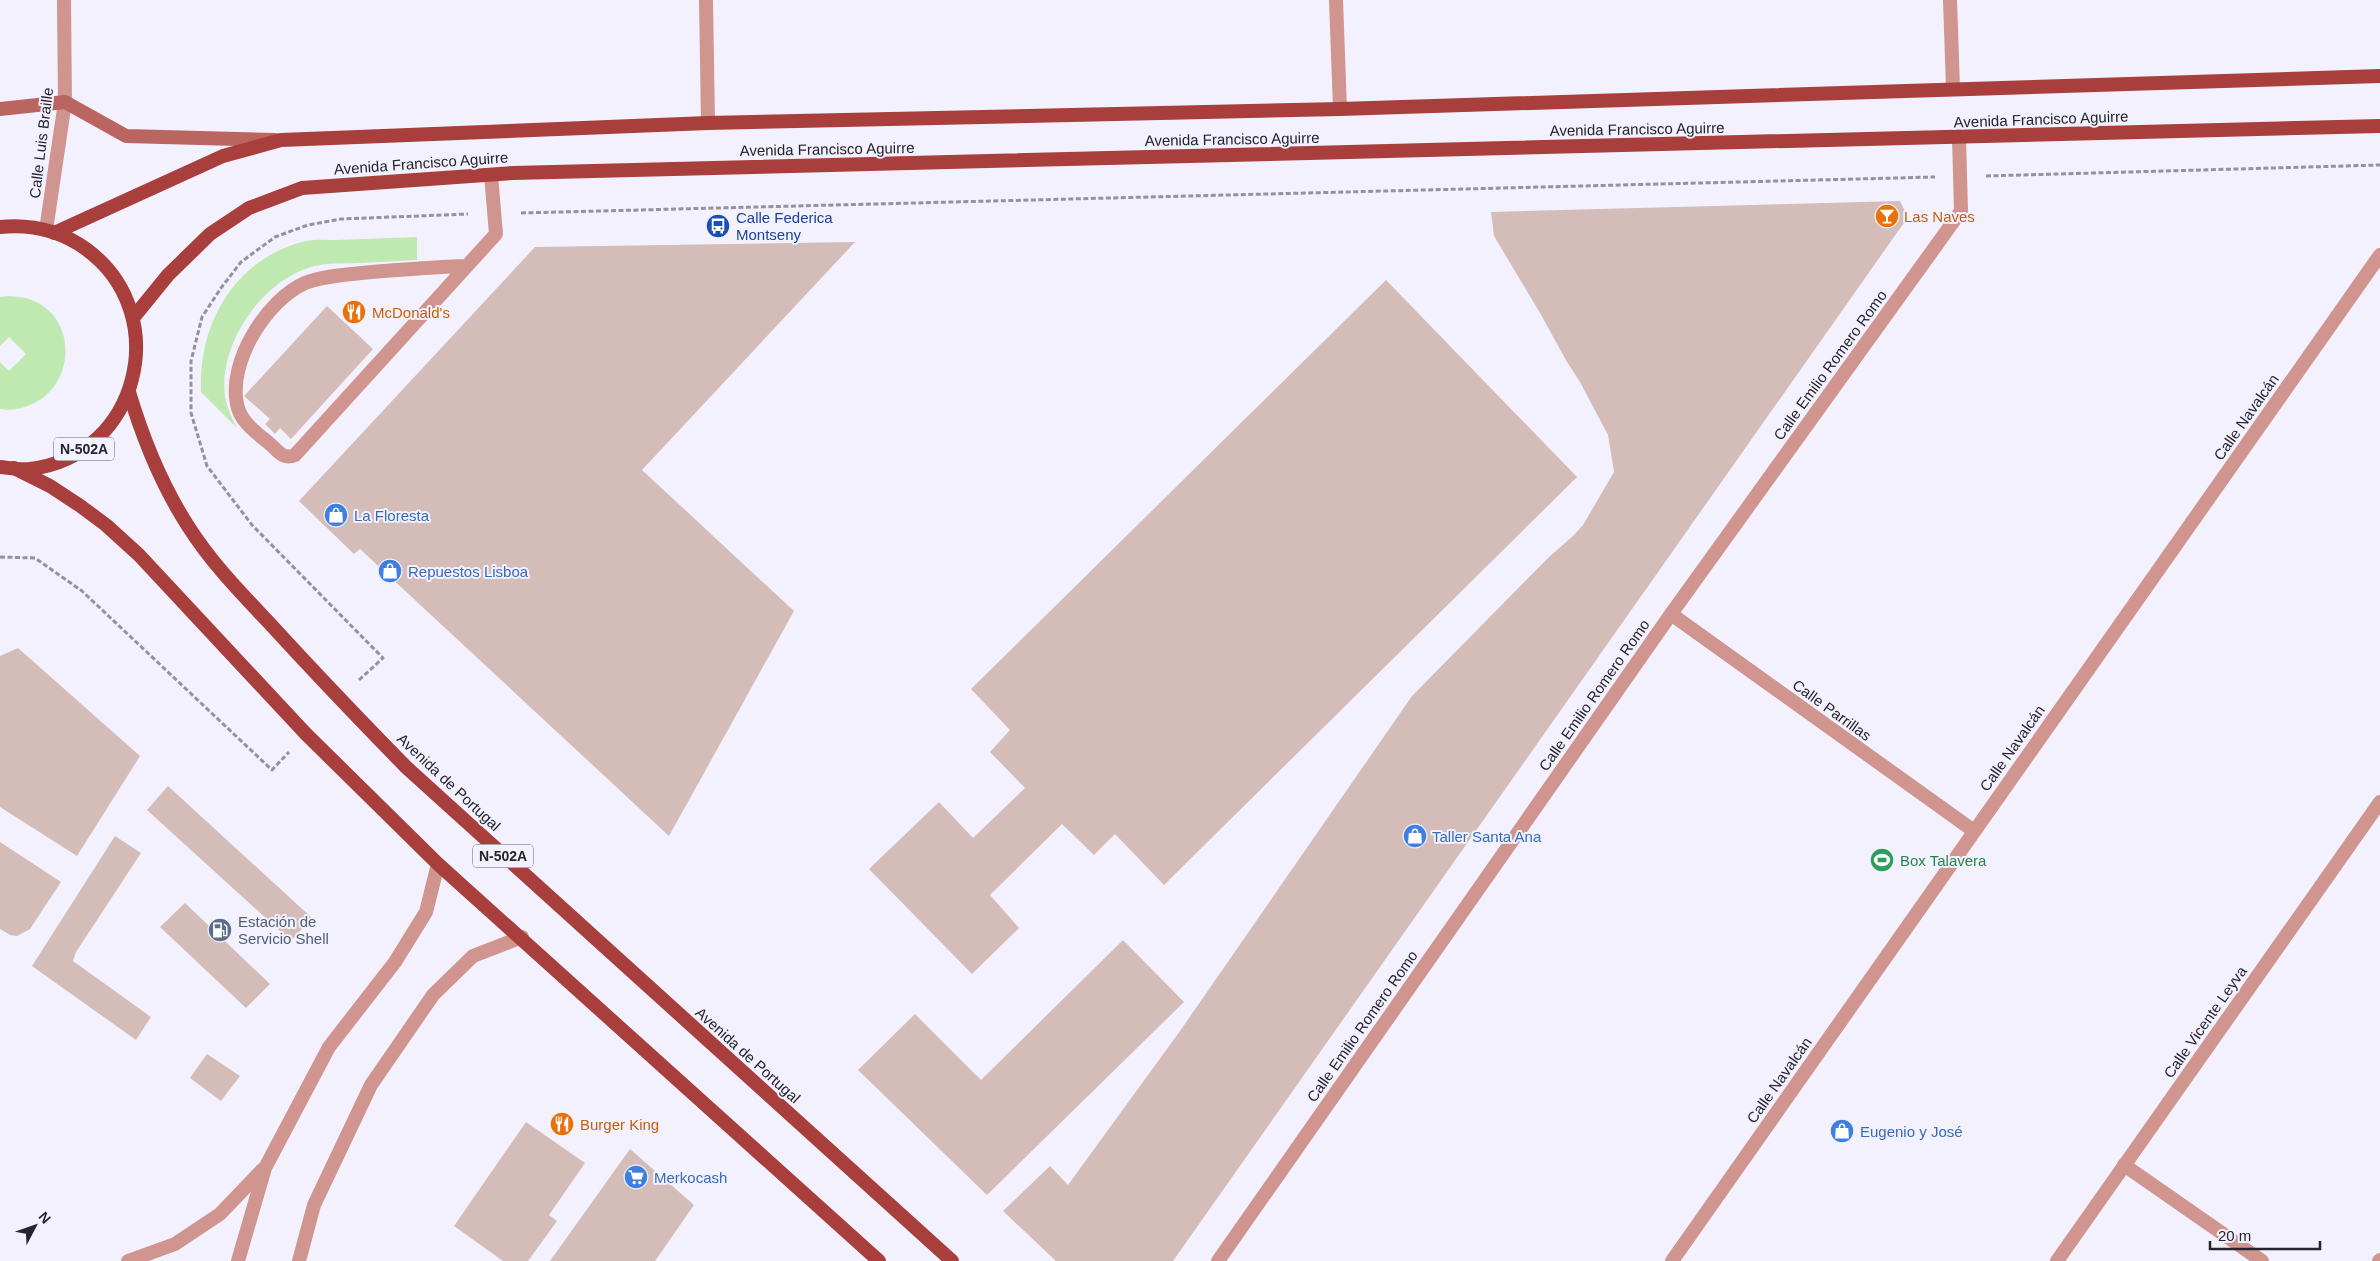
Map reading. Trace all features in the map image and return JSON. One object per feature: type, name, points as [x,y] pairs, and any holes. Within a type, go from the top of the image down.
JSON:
[{"type":"main road","name":"Avenida Francisco Aguirre","points":[[66,102],[126,136],[281,140],[708,123],[1340,109],[1953,88],[2380,76]]},
{"type":"main road","points":[[0,108],[66,102]]},
{"type":"main road","name":"Avenida Francisco Aguirre","points":[[133,318],[168,275],[210,234],[249,208],[302,188],[491,175],[2380,126]]},
{"type":"main road","name":"Avenida Francisco Aguirre","points":[[50,232],[223,156],[281,140]]},
{"type":"main road","name":"N-502A","points":[[0,227],[29,226],[50,232],[84,248],[108,270],[121,288],[133,318],[137,355],[128,392],[111,423],[86,448],[54,464],[27,469],[7,468]]},
{"type":"main road","name":"Avenida de Portugal","points":[[128,392],[144,440],[165,487],[192,533],[213,562],[339,699],[406,767],[952,1261]]},
{"type":"main road","name":"N-502A","points":[[7,468],[50,486],[79,505],[106,525],[139,555],[306,734],[438,864],[522,937],[879,1261]]},
{"type":"street","name":"Calle Luis Braille","points":[[50,232],[66,102],[64,0]]},
{"type":"street","points":[[706,0],[708,123]]},
{"type":"street","points":[[1336,0],[1340,109]]},
{"type":"street","points":[[1950,0],[1953,88]]},
{"type":"street","name":"Calle Emilio Romero Romo","points":[[1218,1261],[1671,614],[1961,211],[1958,138]]},
{"type":"street","points":[[467,266],[398,269],[323,278],[289,292],[262,318],[242,358],[237,383],[236,404],[244,422],[281,455],[288,458],[295,455],[467,266],[496,234],[491,175]]},
{"type":"street","name":"Calle Navalcán","points":[[1672,1261],[2380,255]]},
{"type":"street","name":"Calle Parrillas","points":[[1671,614],[1974,831]]},
{"type":"street","name":"Calle Vicente Leyva","points":[[2057,1261],[2380,802]]},
{"type":"street","points":[[238,1261],[265,1168],[329,1047],[395,962],[426,912],[438,864]]},
{"type":"street","points":[[299,1261],[314,1206],[371,1085],[433,995],[473,956],[522,937]]},
{"type":"street","points":[[2124,1165],[2262,1261]]},
{"type":"street","points":[[128,1261],[175,1244],[220,1214],[265,1168]]},
{"type":"path","points":[[339,699],[384,658],[252,525],[207,466],[192,413],[191,361],[202,317],[241,262],[275,237],[308,226],[341,219],[495,214],[2380,165]]},
{"type":"path","points":[[0,557],[35,558],[82,591],[272,770],[306,734]]},
{"type":"green space","points":[[417,237],[417,260],[317,265],[293,274],[260,300],[236,336],[229,356],[225,377],[225,397],[237,428],[201,392],[202,366],[206,342],[214,318],[226,297],[241,278],[259,262],[281,250],[310,240]]},
{"type":"green space","points":[[10,296],[29,299],[45,308],[57,320],[63,335],[66,352],[63,368],[56,383],[45,396],[30,405],[7,410],[0,409],[0,362],[9,371],[26,354],[9,337],[0,346],[0,297]]},
{"type":"building","points":[[1900,201],[1908,217],[1173,1261],[1056,1261],[1003,1211],[1050,1166],[1068,1185],[1180,1031],[1412,696],[1583,525],[1614,472],[1608,435],[1580,382],[1494,236],[1491,212]]},
{"type":"building","points":[[855,242],[642,470],[794,611],[669,836],[360,549],[354,554],[299,501],[535,247]]},
{"type":"building","points":[[1386,280],[1577,477],[1164,885],[1115,834],[1094,855],[1062,824],[990,895],[1019,928],[972,974],[869,869],[939,802],[973,838],[1025,788],[990,752],[1010,730],[971,689]]},
{"type":"building","points":[[327,306],[373,349],[291,439],[280,428],[275,434],[265,424],[270,419],[244,396]]},
{"type":"building","points":[[18,648],[140,756],[77,856],[0,807],[0,656]]},
{"type":"building","points":[[168,786],[312,918],[291,941],[147,810]]},
{"type":"building","points":[[115,836],[141,853],[76,952],[73,961],[151,1017],[136,1040],[32,966]]},
{"type":"building","points":[[0,842],[61,882],[30,929],[17,936],[10,935],[0,929]]},
{"type":"building","points":[[185,903],[270,984],[246,1008],[160,927]]},
{"type":"building","points":[[1123,940],[1184,1002],[987,1195],[858,1070],[915,1014],[981,1080]]},
{"type":"building","points":[[207,1054],[240,1076],[221,1101],[190,1078]]},
{"type":"building","points":[[526,1122],[585,1163],[549,1215],[557,1221],[528,1261],[503,1261],[454,1226]]},
{"type":"building","name":"Merkocash","points":[[630,1149],[694,1205],[655,1261],[550,1261]]},
{"type":"place","name":"Las Naves","points":[[1887,216]]},
{"type":"place","name":"Calle Federica Montseny","points":[[718,226]]},
{"type":"place","name":"McDonald's","points":[[354,312]]},
{"type":"place","name":"La Floresta","points":[[336,515]]},
{"type":"place","name":"Repuestos Lisboa","points":[[390,571]]},
{"type":"place","name":"Taller Santa Ana","points":[[1415,836]]},
{"type":"place","name":"Box Talavera","points":[[1882,860]]},
{"type":"place","name":"Estación de Servicio Shell","points":[[220,930]]},
{"type":"place","name":"Burger King","points":[[562,1124]]},
{"type":"place","name":"Eugenio y José","points":[[1842,1131]]},
{"type":"place","name":"Merkocash","points":[[636,1177]]}]
